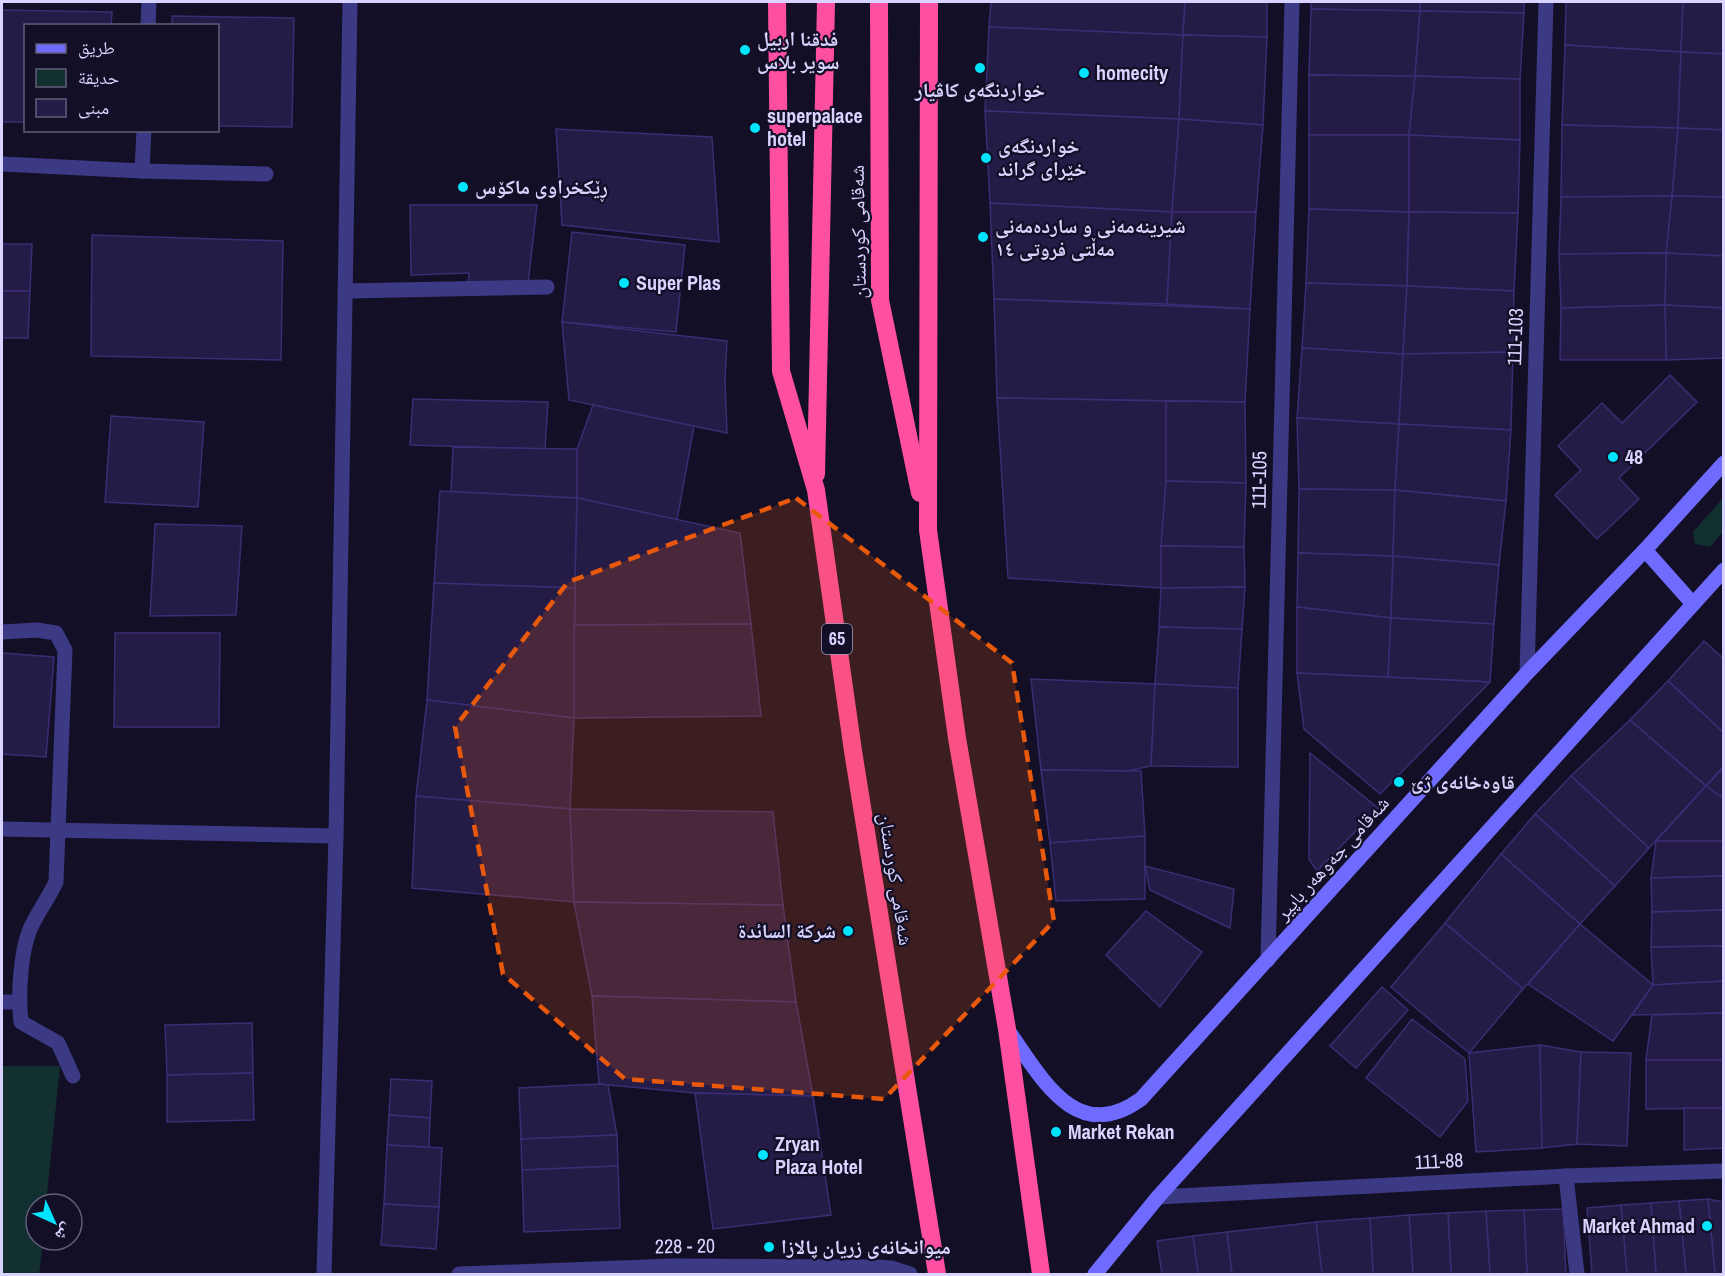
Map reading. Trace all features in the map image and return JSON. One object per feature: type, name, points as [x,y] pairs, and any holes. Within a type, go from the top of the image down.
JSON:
[{"type":"highway","name":"شەقامی کوردستان","points":[[777,2],[781,371],[816,490],[853,751],[937,1275]]},
{"type":"highway","name":"شەقامی کوردستان","points":[[816,490],[826,2]]},
{"type":"highway","name":"شەقامی کوردستان","points":[[879,2],[880,300],[928,530],[957,738],[1007,1029],[1041,1275]]},
{"type":"highway","name":"شەقامی کوردستان","points":[[928,530],[929,2]]},
{"type":"main road","name":"شەقامی جەوهەر باپیر","points":[[1007,1029],[1059,1100],[1070,1107],[1094,1115],[1120,1112],[1141,1099],[1527,673],[1646,550],[1724,463]]},
{"type":"main road","points":[[1646,550],[1693,603]]},
{"type":"main road","points":[[1095,1275],[1158,1197],[1724,570]]},
{"type":"street","points":[[148,24],[149,2]]},
{"type":"street","points":[[324,1275],[336,836],[347,291],[350,2]]},
{"type":"street","name":"111-105","points":[[1268,960],[1292,2]]},
{"type":"street","name":"111-103","points":[[1527,673],[1546,2]]},
{"type":"street","points":[[142,171],[144,132]]},
{"type":"street","points":[[2,164],[266,174]]},
{"type":"street","points":[[347,291],[547,287]]},
{"type":"street","points":[[2,632],[38,630],[56,633],[64,650],[60,828],[56,882],[46,904],[32,924],[25,950],[19,1002],[21,1022],[58,1043],[73,1076]]},
{"type":"street","points":[[2,829],[60,828],[336,836]]},
{"type":"street","points":[[2,1002],[19,1002]]},
{"type":"street","name":"111-88","points":[[1158,1197],[1566,1176],[1724,1171]]},
{"type":"street","points":[[1566,1176],[1577,1275]]},
{"type":"street","name":"228 - 20","points":[[459,1275],[873,1267],[891,1269],[910,1275]]},
{"type":"highlighted area","points":[[796,498],[1012,663],[1054,921],[884,1099],[625,1079],[503,974],[455,727],[568,582]]},
{"type":"green space","points":[[1723,498],[1723,532],[1710,547],[1695,544],[1693,532]]},
{"type":"green space","points":[[2,1066],[60,1066],[47,1192],[24,1192],[24,1252],[42,1252],[39,1274],[2,1274]]},
{"type":"building","points":[[991,2],[1185,2],[1183,35],[989,27]]},
{"type":"building","points":[[1185,2],[1267,2],[1267,37],[1183,35]]},
{"type":"building","points":[[1311,2],[1420,2],[1420,11],[1311,9]]},
{"type":"building","points":[[1420,2],[1524,2],[1524,13],[1420,11]]},
{"type":"building","points":[[1566,2],[1683,2],[1681,52],[1565,45]]},
{"type":"building","points":[[1683,2],[1724,2],[1724,54],[1681,52]]},
{"type":"building","points":[[1311,9],[1420,11],[1415,76],[1309,75]]},
{"type":"building","points":[[2,10],[112,12],[111,24],[24,24],[24,122],[2,122]]},
{"type":"building","points":[[1420,11],[1524,13],[1520,79],[1415,76]]},
{"type":"building","points":[[172,16],[294,18],[292,127],[219,126],[219,24],[172,24]]},
{"type":"building","name":"homecity","points":[[989,27],[1183,35],[1179,119],[985,111]]},
{"type":"building","points":[[1183,35],[1267,37],[1263,125],[1179,119]]},
{"type":"building","points":[[1565,45],[1681,52],[1678,128],[1562,125]]},
{"type":"building","points":[[1681,52],[1724,54],[1724,130],[1678,128]]},
{"type":"building","points":[[1309,75],[1415,76],[1409,135],[1309,135]]},
{"type":"building","points":[[1415,76],[1520,79],[1520,140],[1409,135]]},
{"type":"building","points":[[985,111],[1179,119],[1172,212],[990,203]]},
{"type":"building","points":[[1179,119],[1263,125],[1256,212],[1172,212]]},
{"type":"building","points":[[1562,125],[1678,128],[1672,196],[1561,197]]},
{"type":"building","points":[[1678,128],[1724,130],[1724,197],[1672,196]]},
{"type":"building","points":[[556,129],[712,137],[719,242],[562,225]]},
{"type":"building","points":[[1309,135],[1409,135],[1409,212],[1309,209]]},
{"type":"building","points":[[1409,135],[1520,140],[1518,213],[1409,212]]},
{"type":"building","points":[[1672,196],[1724,197],[1724,256],[1666,253]]},
{"type":"building","points":[[1672,196],[1666,253],[1559,254],[1561,197]]},
{"type":"building","points":[[990,203],[1172,212],[1167,304],[994,299]]},
{"type":"building","points":[[410,205],[537,205],[528,284],[468,286],[469,273],[411,275]]},
{"type":"building","points":[[1309,209],[1409,212],[1407,286],[1306,283]]},
{"type":"building","points":[[1172,212],[1256,212],[1250,309],[1167,304]]},
{"type":"building","points":[[1409,212],[1518,213],[1514,291],[1407,286]]},
{"type":"building","name":"Super Plas","points":[[572,232],[685,245],[676,332],[562,322]]},
{"type":"building","points":[[92,235],[283,241],[281,360],[91,356]]},
{"type":"building","points":[[2,244],[32,244],[30,291],[2,291]]},
{"type":"building","points":[[1666,253],[1724,256],[1724,308],[1665,305]]},
{"type":"building","points":[[1666,253],[1665,305],[1561,308],[1559,254]]},
{"type":"building","points":[[1306,283],[1407,286],[1403,354],[1302,348]]},
{"type":"building","points":[[1407,286],[1514,291],[1513,352],[1403,354]]},
{"type":"building","points":[[2,291],[30,291],[28,338],[2,338]]},
{"type":"building","points":[[994,299],[1250,309],[1245,402],[997,398]]},
{"type":"building","points":[[1665,305],[1724,308],[1724,358],[1666,360]]},
{"type":"building","points":[[1665,305],[1666,360],[1560,360],[1561,308]]},
{"type":"building","points":[[562,322],[727,341],[725,379],[727,433],[569,400]]},
{"type":"building","points":[[1302,348],[1403,354],[1399,424],[1297,418]]},
{"type":"building","points":[[1513,352],[1511,430],[1399,424],[1403,354]]},
{"type":"building","points":[[1670,375],[1697,402],[1619,478],[1639,499],[1597,539],[1555,495],[1581,470],[1558,446],[1602,403],[1622,423]]},
{"type":"building","points":[[997,398],[1166,401],[1166,481],[1161,588],[1008,578]]},
{"type":"building","points":[[413,399],[548,402],[545,449],[410,445]]},
{"type":"building","points":[[1166,401],[1245,402],[1246,483],[1166,481]]},
{"type":"building","points":[[593,405],[694,426],[677,520],[577,498],[577,449]]},
{"type":"building","points":[[111,416],[204,422],[198,507],[105,502]]},
{"type":"building","points":[[1297,418],[1399,424],[1395,490],[1299,489]]},
{"type":"building","points":[[1399,424],[1511,430],[1506,501],[1395,490]]},
{"type":"building","points":[[453,447],[577,449],[577,498],[451,492]]},
{"type":"building","points":[[1166,481],[1246,483],[1244,547],[1161,546]]},
{"type":"building","points":[[1299,489],[1395,490],[1393,556],[1298,553]]},
{"type":"building","points":[[1395,490],[1506,501],[1499,565],[1393,556]]},
{"type":"building","points":[[440,491],[577,498],[575,588],[434,583]]},
{"type":"building","points":[[577,498],[740,533],[751,624],[574,625]]},
{"type":"building","points":[[155,524],[242,526],[236,615],[150,616]]},
{"type":"building","points":[[1161,546],[1244,547],[1245,587],[1161,588]]},
{"type":"building","points":[[1298,553],[1393,556],[1391,618],[1297,607]]},
{"type":"building","points":[[1393,556],[1499,565],[1494,624],[1391,618]]},
{"type":"building","points":[[434,583],[575,588],[574,718],[427,700]]},
{"type":"building","points":[[1245,587],[1242,629],[1159,627],[1161,588]]},
{"type":"building","points":[[1297,607],[1391,618],[1388,677],[1297,673]]},
{"type":"building","points":[[1391,618],[1494,624],[1490,682],[1388,677]]},
{"type":"building","points":[[751,624],[761,716],[574,718],[574,625]]},
{"type":"building","points":[[1159,627],[1242,629],[1238,688],[1155,684]]},
{"type":"building","points":[[115,633],[220,633],[219,727],[114,727]]},
{"type":"building","points":[[1704,641],[1724,659],[1724,733],[1668,681]]},
{"type":"building","points":[[2,653],[54,657],[46,757],[2,754]]},
{"type":"building","points":[[1297,673],[1490,682],[1380,794],[1304,729]]},
{"type":"building","points":[[1031,679],[1155,684],[1151,766],[1128,771],[1041,770]]},
{"type":"building","points":[[1668,681],[1724,733],[1724,766],[1706,786],[1630,720]]},
{"type":"building","points":[[1155,684],[1238,688],[1238,767],[1151,766]]},
{"type":"building","points":[[427,700],[574,718],[570,809],[416,796]]},
{"type":"building","points":[[1630,720],[1706,786],[1649,848],[1571,776]]},
{"type":"building","points":[[1310,753],[1378,808],[1317,871],[1309,859]]},
{"type":"building","points":[[1724,767],[1724,799],[1706,786]]},
{"type":"building","points":[[1041,770],[1141,771],[1145,836],[1050,843]]},
{"type":"building","points":[[1571,776],[1649,848],[1615,886],[1535,814]]},
{"type":"building","points":[[1706,786],[1724,799],[1724,841],[1656,841]]},
{"type":"building","points":[[416,796],[570,809],[574,902],[412,888]]},
{"type":"building","points":[[570,809],[773,812],[783,905],[574,902]]},
{"type":"building","points":[[1535,814],[1615,886],[1580,924],[1501,854]]},
{"type":"building","points":[[1145,836],[1145,899],[1056,901],[1050,843]]},
{"type":"building","points":[[1656,841],[1724,841],[1724,876],[1651,878]]},
{"type":"building","points":[[1501,854],[1580,924],[1523,989],[1445,923]]},
{"type":"building","points":[[1145,866],[1234,889],[1230,928],[1150,890]]},
{"type":"building","points":[[1724,876],[1724,910],[1652,912],[1651,878]]},
{"type":"building","points":[[574,902],[783,905],[796,1002],[592,996]]},
{"type":"building","points":[[1724,910],[1724,946],[1651,947],[1652,912]]},
{"type":"building","points":[[1146,911],[1202,952],[1160,1007],[1106,955]]},
{"type":"building","points":[[1445,923],[1523,989],[1469,1053],[1391,987]]},
{"type":"building","points":[[1580,924],[1653,985],[1613,1041],[1528,984]]},
{"type":"building","points":[[1724,946],[1724,981],[1653,985],[1651,947]]},
{"type":"building","points":[[1724,981],[1724,1013],[1632,1015],[1653,985]]},
{"type":"building","points":[[1382,987],[1408,1010],[1356,1068],[1330,1046]]},
{"type":"building","points":[[592,996],[796,1002],[813,1096],[695,1093],[599,1084]]},
{"type":"building","points":[[1724,1013],[1724,1060],[1646,1060],[1652,1015]]},
{"type":"building","points":[[1412,1019],[1465,1059],[1468,1101],[1440,1137],[1366,1078]]},
{"type":"building","points":[[252,1023],[253,1073],[167,1075],[165,1025]]},
{"type":"building","points":[[1540,1045],[1542,1148],[1476,1152],[1469,1053]]},
{"type":"building","points":[[1540,1045],[1581,1052],[1577,1144],[1542,1148]]},
{"type":"building","points":[[1581,1052],[1631,1053],[1627,1146],[1577,1144]]},
{"type":"building","points":[[1646,1060],[1724,1060],[1724,1108],[1646,1109]]},
{"type":"building","points":[[253,1073],[254,1120],[167,1122],[167,1075]]},
{"type":"building","points":[[391,1079],[432,1081],[430,1118],[389,1115]]},
{"type":"building","points":[[608,1085],[617,1135],[521,1139],[519,1088]]},
{"type":"building","name":"Zryan Plaza Hotel","points":[[695,1093],[813,1096],[831,1215],[713,1229]]},
{"type":"building","points":[[1684,1108],[1724,1108],[1724,1148],[1684,1150]]},
{"type":"building","points":[[389,1115],[430,1118],[429,1147],[387,1145]]},
{"type":"building","points":[[617,1135],[618,1166],[522,1170],[521,1139]]},
{"type":"building","points":[[387,1145],[442,1148],[439,1207],[384,1204]]},
{"type":"building","points":[[618,1166],[620,1228],[524,1232],[522,1170]]},
{"type":"building","points":[[1708,1199],[1724,1202],[1724,1274],[1715,1274]]},
{"type":"building","points":[[1708,1199],[1715,1274],[1686,1274],[1679,1201]]},
{"type":"building","points":[[1679,1201],[1686,1274],[1656,1274],[1651,1203]]},
{"type":"building","points":[[1651,1203],[1656,1274],[1627,1274],[1621,1205]]},
{"type":"building","points":[[384,1204],[439,1207],[436,1249],[381,1245]]},
{"type":"building","points":[[1621,1205],[1627,1274],[1592,1274],[1587,1208]]},
{"type":"building","points":[[1563,1209],[1566,1274],[1527,1274],[1524,1210]]},
{"type":"building","points":[[1524,1210],[1527,1274],[1490,1274],[1486,1211]]},
{"type":"building","points":[[1486,1211],[1490,1274],[1451,1274],[1448,1213]]},
{"type":"building","points":[[1448,1213],[1451,1274],[1413,1274],[1409,1215]]},
{"type":"building","points":[[1409,1215],[1413,1274],[1373,1274],[1370,1218]]},
{"type":"building","points":[[1370,1218],[1373,1274],[1321,1274],[1316,1222]]},
{"type":"building","points":[[1316,1222],[1322,1274],[1232,1274],[1227,1232]]},
{"type":"building","points":[[1227,1232],[1232,1274],[1198,1274],[1193,1236]]},
{"type":"building","points":[[1193,1236],[1198,1274],[1162,1274],[1157,1241]]},
{"type":"place","name":"فدقنا اربيل سوير بلاس","points":[[745,50]]},
{"type":"place","name":"خواردنگەی کاڤیار","points":[[980,68]]},
{"type":"place","name":"homecity","points":[[1084,73]]},
{"type":"place","name":"superpalace hotel","points":[[755,128]]},
{"type":"place","name":"خواردنگەی خێرای گراند","points":[[986,158]]},
{"type":"place","name":"ڕێکخراوی ماکۆس","points":[[463,187]]},
{"type":"place","name":"شیرینەمەنی و ساردەمەنی مەڵتی فروتی ١٤","points":[[983,237]]},
{"type":"place","name":"Super Plas","points":[[624,283]]},
{"type":"place","name":"48","points":[[1613,457]]},
{"type":"place","name":"قاوەخانەی ژێ","points":[[1399,782]]},
{"type":"place","name":"شركة السائدة","points":[[848,931]]},
{"type":"place","name":"Market Rekan","points":[[1056,1132]]},
{"type":"place","name":"Zryan Plaza Hotel","points":[[763,1155]]},
{"type":"place","name":"Market Ahmad","points":[[1707,1226]]},
{"type":"place","name":"میوانخانەی زریان پالازا","points":[[769,1247]]}]
